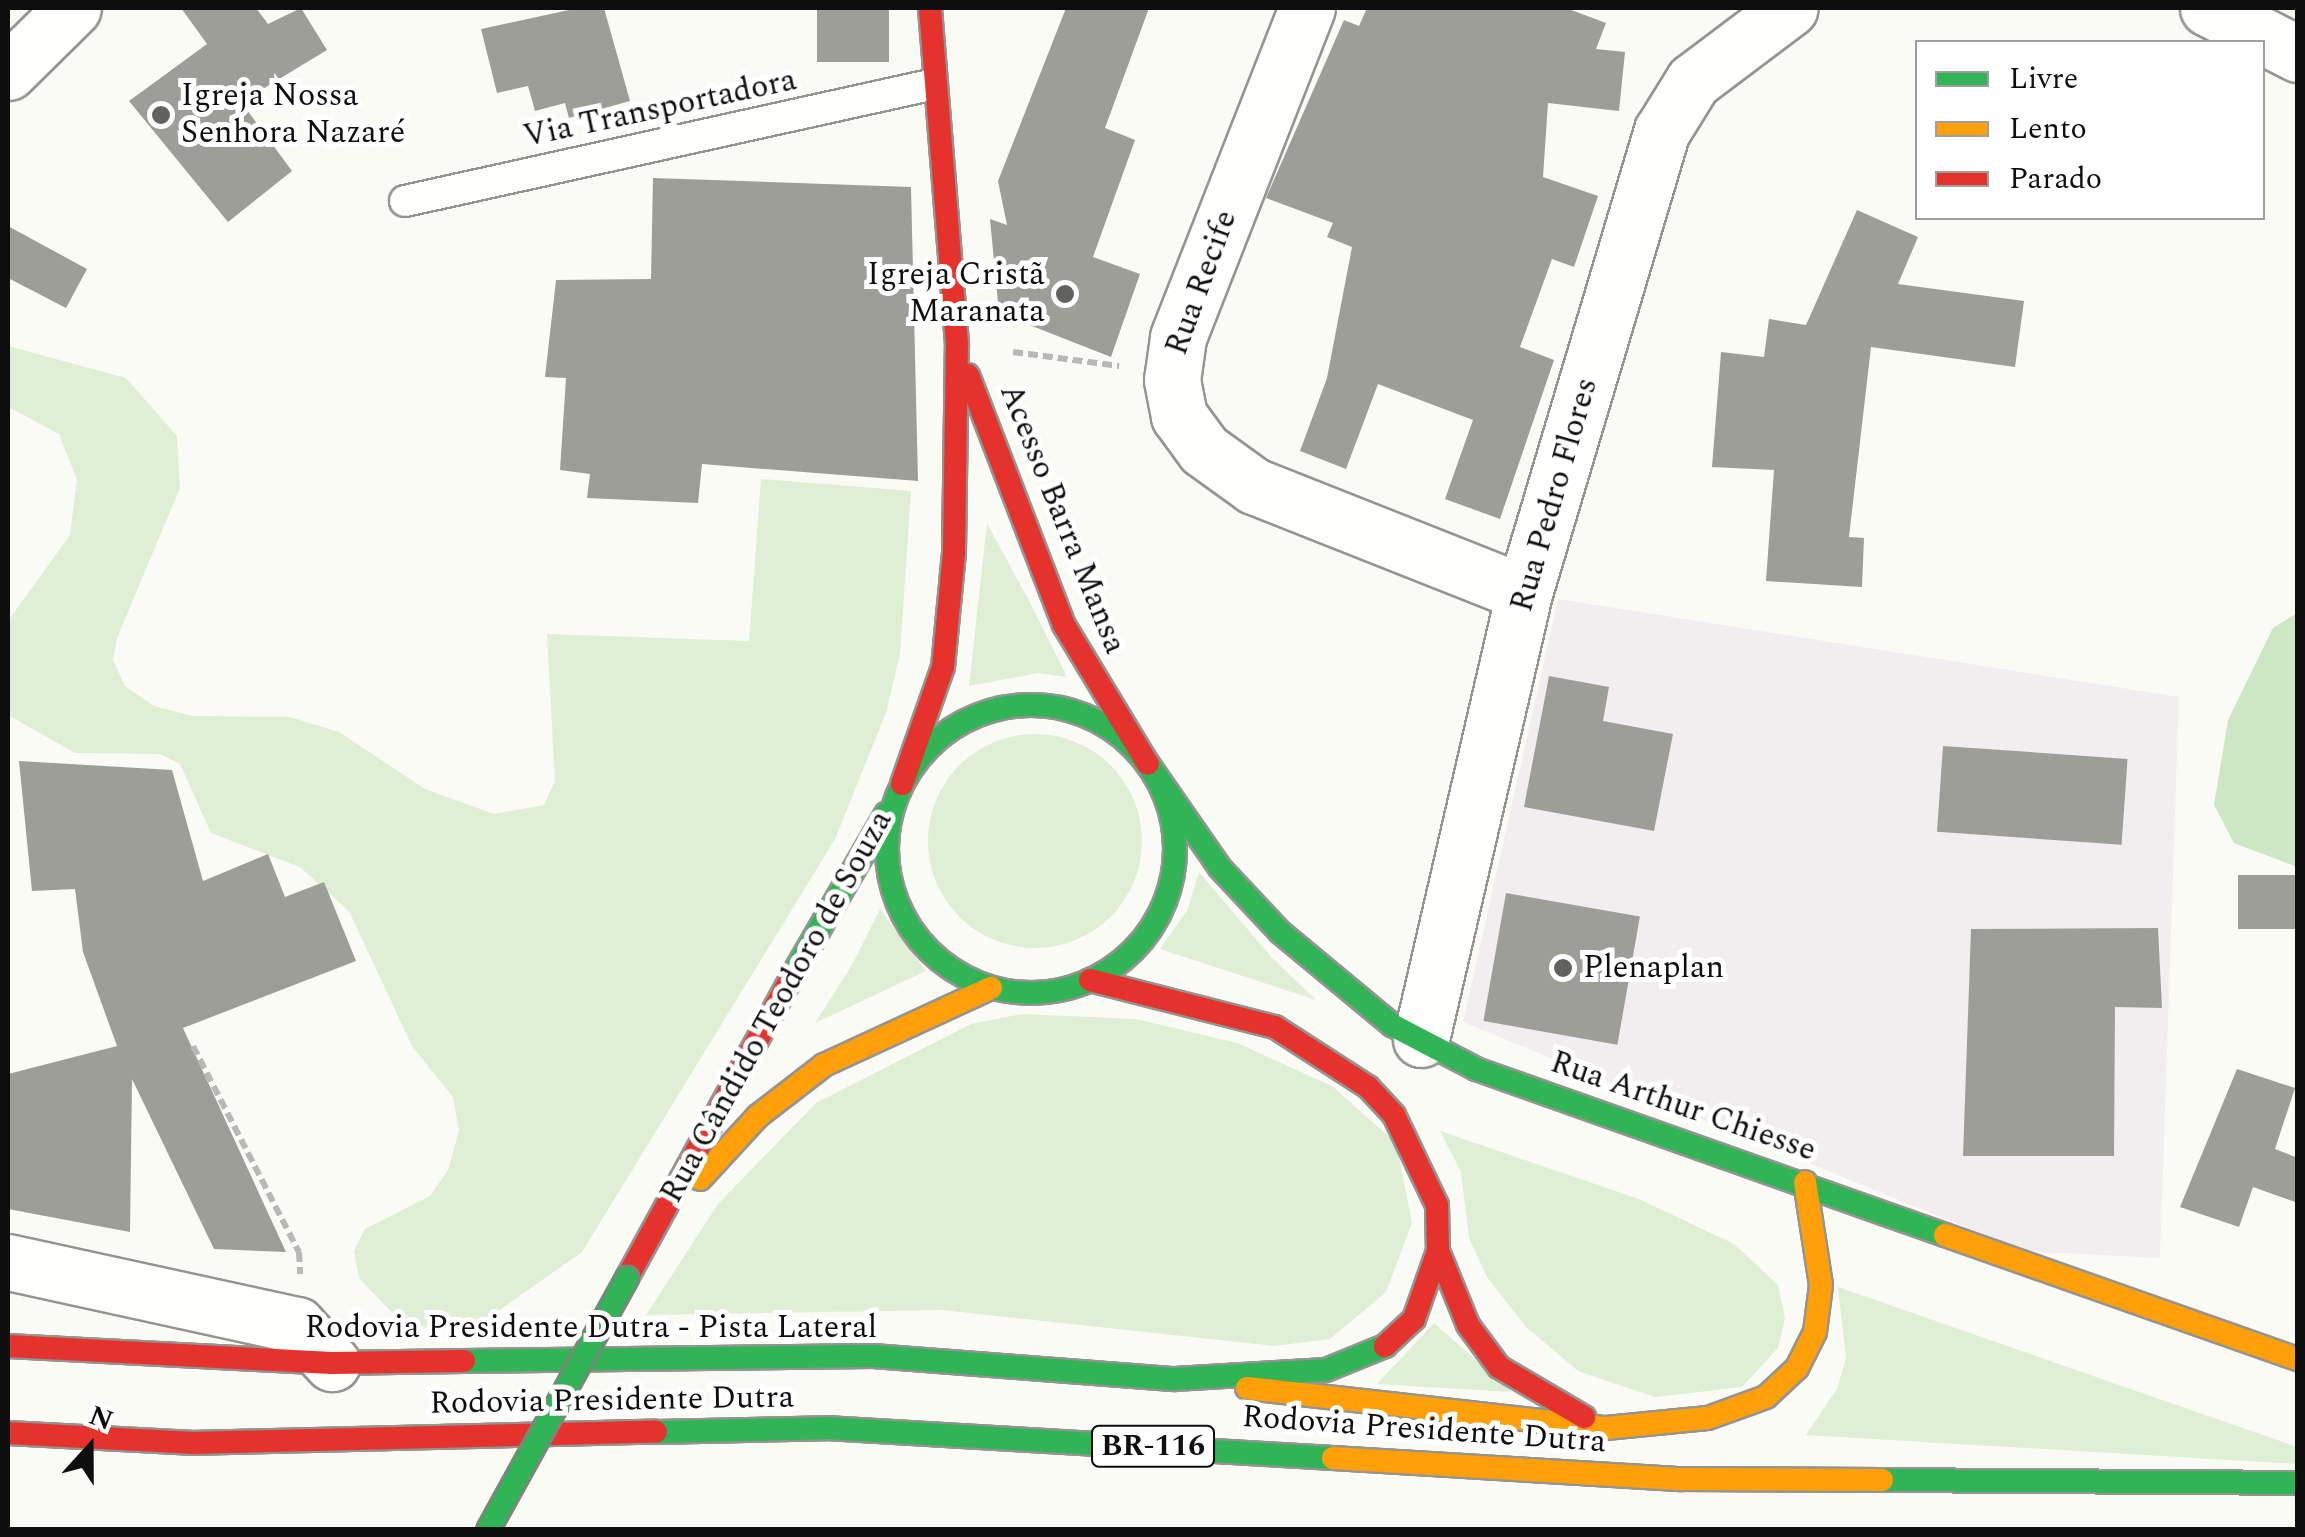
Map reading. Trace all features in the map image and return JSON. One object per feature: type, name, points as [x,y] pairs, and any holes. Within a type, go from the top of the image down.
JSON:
[{"type":"main road","points":[[902,784],[946,732],[1010,706],[1084,716],[1148,764],[1175,834],[1171,885],[1150,932],[1090,980],[1037,992],[991,988],[949,968],[903,917],[886,851],[902,784],[943,667],[950,612],[957,344],[930,85],[930,8]]},
{"type":"main road","name":"Acesso Barra Mansa","points":[[957,344],[1064,625],[1148,764]]},
{"type":"main road","name":"Rua Arthur Chiesse","points":[[1148,764],[1244,898],[1351,993],[1422,1039],[1602,1118],[1805,1182],[2298,1359]]},
{"type":"main road","name":"Rua Cândido Teodoro de Souza","points":[[653,1228],[902,784]]},
{"type":"main road","points":[[1090,980],[1276,1027],[1368,1087],[1423,1166],[1438,1205],[1438,1251],[1414,1320],[1366,1358],[1326,1370],[1175,1379]]},
{"type":"main road","name":"Rua Cândido Teodoro de Souza","points":[[653,1228],[758,1116],[809,1076],[884,1032],[991,988]]},
{"type":"main road","points":[[1175,1379],[1606,1428],[1708,1418],[1766,1398],[1797,1368],[1814,1332],[1821,1284],[1805,1182]]},
{"type":"main road","points":[[488,1530],[653,1228]]},
{"type":"main road","points":[[1438,1251],[1468,1325],[1499,1367],[1522,1387],[1606,1428]]},
{"type":"main road","name":"Rodovia Presidente Dutra - Pista Lateral","points":[[8,1346],[332,1363],[855,1356],[1175,1379]]},
{"type":"main road","name":"Rodovia Presidente Dutra","points":[[8,1434],[190,1443],[826,1428],[1682,1479],[2298,1483]]},
{"type":"street","points":[[8,72],[73,8]]},
{"type":"street","name":"Rua Recife","points":[[1308,8],[1178,338],[1172,372],[1188,433],[1222,466],[1524,593]]},
{"type":"street","name":"Rua Pedro Flores","points":[[1422,1039],[1524,593],[1662,132],[1692,81],[1790,8]]},
{"type":"street","points":[[2208,8],[2298,54]]},
{"type":"street","points":[[8,1262],[297,1325],[332,1363]]},
{"type":"lane","name":"Via Transportadora","points":[[405,201],[930,85]]},
{"type":"path","points":[[957,344],[1172,372]]},
{"type":"path","points":[[193,1046],[293,1240]]},
{"type":"shaded area","points":[[1558,599],[2179,697],[2160,1258],[2024,1251],[1463,1022]]},
{"type":"green space","points":[[8,346],[126,378],[177,436],[180,488],[117,638],[113,660],[125,686],[154,706],[192,716],[290,717],[339,732],[425,789],[494,814],[544,805],[555,781],[547,634],[749,641],[761,479],[911,491],[900,654],[886,713],[835,839],[582,1252],[491,1316],[436,1330],[400,1321],[359,1278],[354,1251],[365,1229],[430,1196],[448,1170],[459,1131],[453,1097],[412,1046],[349,911],[300,867],[211,833],[180,764],[160,754],[75,753],[8,715],[8,621],[70,535],[77,480],[59,434],[8,407]]},
{"type":"green space","points":[[987,523],[1067,677],[1038,673],[969,686]]},
{"type":"green space","points":[[2298,613],[2297,867],[2234,843],[2214,805],[2228,720],[2273,628]]},
{"type":"green space","points":[[1035,734],[1076,742],[1110,766],[1134,800],[1142,841],[1134,882],[1110,916],[1076,940],[1035,948],[994,940],[960,916],[936,882],[928,841],[936,800],[960,766],[994,742]]},
{"type":"green space","points":[[1199,872],[1272,958],[1316,1000],[1160,949],[1188,909]]},
{"type":"green space","points":[[880,909],[926,971],[815,1023],[852,965]]},
{"type":"green space","points":[[1022,1014],[1136,1019],[1237,1043],[1332,1086],[1396,1143],[1412,1223],[1386,1292],[1330,1339],[1274,1346],[942,1310],[646,1315],[718,1204],[816,1103],[971,1024]]},
{"type":"green space","points":[[1440,1131],[1639,1199],[1734,1244],[1778,1285],[1785,1318],[1778,1348],[1742,1387],[1655,1397],[1578,1371],[1526,1327],[1487,1277],[1469,1238],[1461,1172]]},
{"type":"green space","points":[[1838,1287],[2297,1447],[2297,1464],[1806,1435],[1837,1389],[1846,1358]]},
{"type":"green space","points":[[1434,1323],[1512,1392],[1377,1384]]},
{"type":"building","points":[[181,8],[256,8],[268,24],[301,8],[327,50],[241,102],[292,171],[228,222],[129,101],[207,44]]},
{"type":"building","points":[[578,8],[604,8],[630,101],[569,118],[565,103],[535,111],[528,86],[497,93],[481,29]]},
{"type":"building","points":[[817,8],[889,8],[889,62],[817,62]]},
{"type":"building","points":[[1066,8],[1149,8],[1105,128],[1135,140],[1093,257],[1140,274],[1111,357],[999,313],[990,219],[1007,225],[998,181]]},
{"type":"building","points":[[1367,8],[1566,8],[1606,23],[1596,49],[1625,52],[1619,111],[1548,103],[1543,177],[1598,196],[1574,267],[1552,259],[1520,347],[1554,360],[1500,519],[1445,499],[1473,420],[1378,384],[1346,469],[1300,451],[1327,378],[1352,247],[1327,237],[1333,223],[1266,198],[1344,20],[1359,26]]},
{"type":"building","points":[[653,178],[911,187],[918,481],[702,464],[698,503],[587,498],[590,474],[560,470],[566,378],[545,377],[556,280],[651,279]]},
{"type":"building","points":[[1857,210],[1918,237],[1898,284],[2024,301],[2015,367],[1871,347],[1849,537],[1864,538],[1862,587],[1766,581],[1774,470],[1712,467],[1721,352],[1764,357],[1769,319],[1806,325]]},
{"type":"building","points":[[8,226],[87,269],[66,308],[8,278]]},
{"type":"building","points":[[1549,676],[1609,687],[1603,721],[1673,734],[1654,831],[1524,807]]},
{"type":"building","points":[[1943,746],[2128,759],[2122,845],[1937,832]]},
{"type":"building","points":[[19,761],[172,770],[203,881],[268,854],[285,897],[324,882],[356,961],[183,1028],[286,1252],[214,1249],[132,1079],[130,1232],[8,1209],[8,1074],[117,1046],[83,952],[75,889],[32,891]]},
{"type":"building","points":[[2238,875],[2298,875],[2298,929],[2238,929]]},
{"type":"building","name":"Plenaplan","points":[[1506,893],[1640,917],[1617,1045],[1483,1021]]},
{"type":"building","points":[[2158,928],[2162,1008],[2115,1007],[2114,1156],[1963,1156],[1971,929]]},
{"type":"building","points":[[2237,1069],[2295,1088],[2275,1149],[2298,1158],[2298,1203],[2253,1187],[2239,1227],[2180,1207]]},
{"type":"traffic: fast","points":[[1031,705],[1086,716],[1133,747],[1164,794],[1175,849],[1164,904],[1133,951],[1086,982],[1031,993],[976,982],[929,951],[898,904],[887,849],[898,794],[929,747],[976,716],[1031,705]]},
{"type":"traffic: fast","points":[[1148,764],[1220,868],[1280,932],[1392,1025],[1476,1069],[1945,1235]]},
{"type":"traffic: fast","points":[[791,978],[886,814]]},
{"type":"traffic: fast","points":[[488,1530],[627,1278]]},
{"type":"traffic: fast","points":[[464,1361],[873,1356],[1175,1379],[1326,1370],[1385,1346]]},
{"type":"traffic: fast","points":[[656,1432],[826,1428],[1333,1458]]},
{"type":"traffic: fast","points":[[1882,1480],[2298,1483]]},
{"type":"traffic: slow","points":[[700,1179],[758,1116],[824,1065],[991,988]]},
{"type":"traffic: slow","points":[[1247,1388],[1606,1428],[1708,1418],[1766,1397],[1797,1368],[1815,1332],[1821,1285],[1805,1182]]},
{"type":"traffic: slow","points":[[1945,1235],[2298,1359]]},
{"type":"traffic: slow","points":[[1333,1458],[1681,1479],[1882,1480]]},
{"type":"traffic: jam","points":[[902,784],[943,667],[954,552],[957,344],[930,8]]},
{"type":"traffic: jam","points":[[968,375],[1064,625],[1148,764]]},
{"type":"traffic: jam","points":[[627,1278],[791,978]]},
{"type":"traffic: jam","points":[[1090,980],[1275,1027],[1368,1087],[1394,1115],[1437,1205],[1438,1251],[1414,1319],[1385,1346]]},
{"type":"traffic: jam","points":[[1438,1251],[1468,1325],[1499,1367],[1584,1417]]},
{"type":"traffic: jam","points":[[8,1346],[332,1363],[464,1361]]},
{"type":"traffic: jam","points":[[8,1433],[190,1443],[656,1432]]},
{"type":"place","name":"Igreja Nossa Senhora Nazaré","points":[[161,115]]},
{"type":"place","name":"Igreja Cristã Maranata","points":[[1065,294]]},
{"type":"place","name":"Plenaplan","points":[[1563,968]]}]
